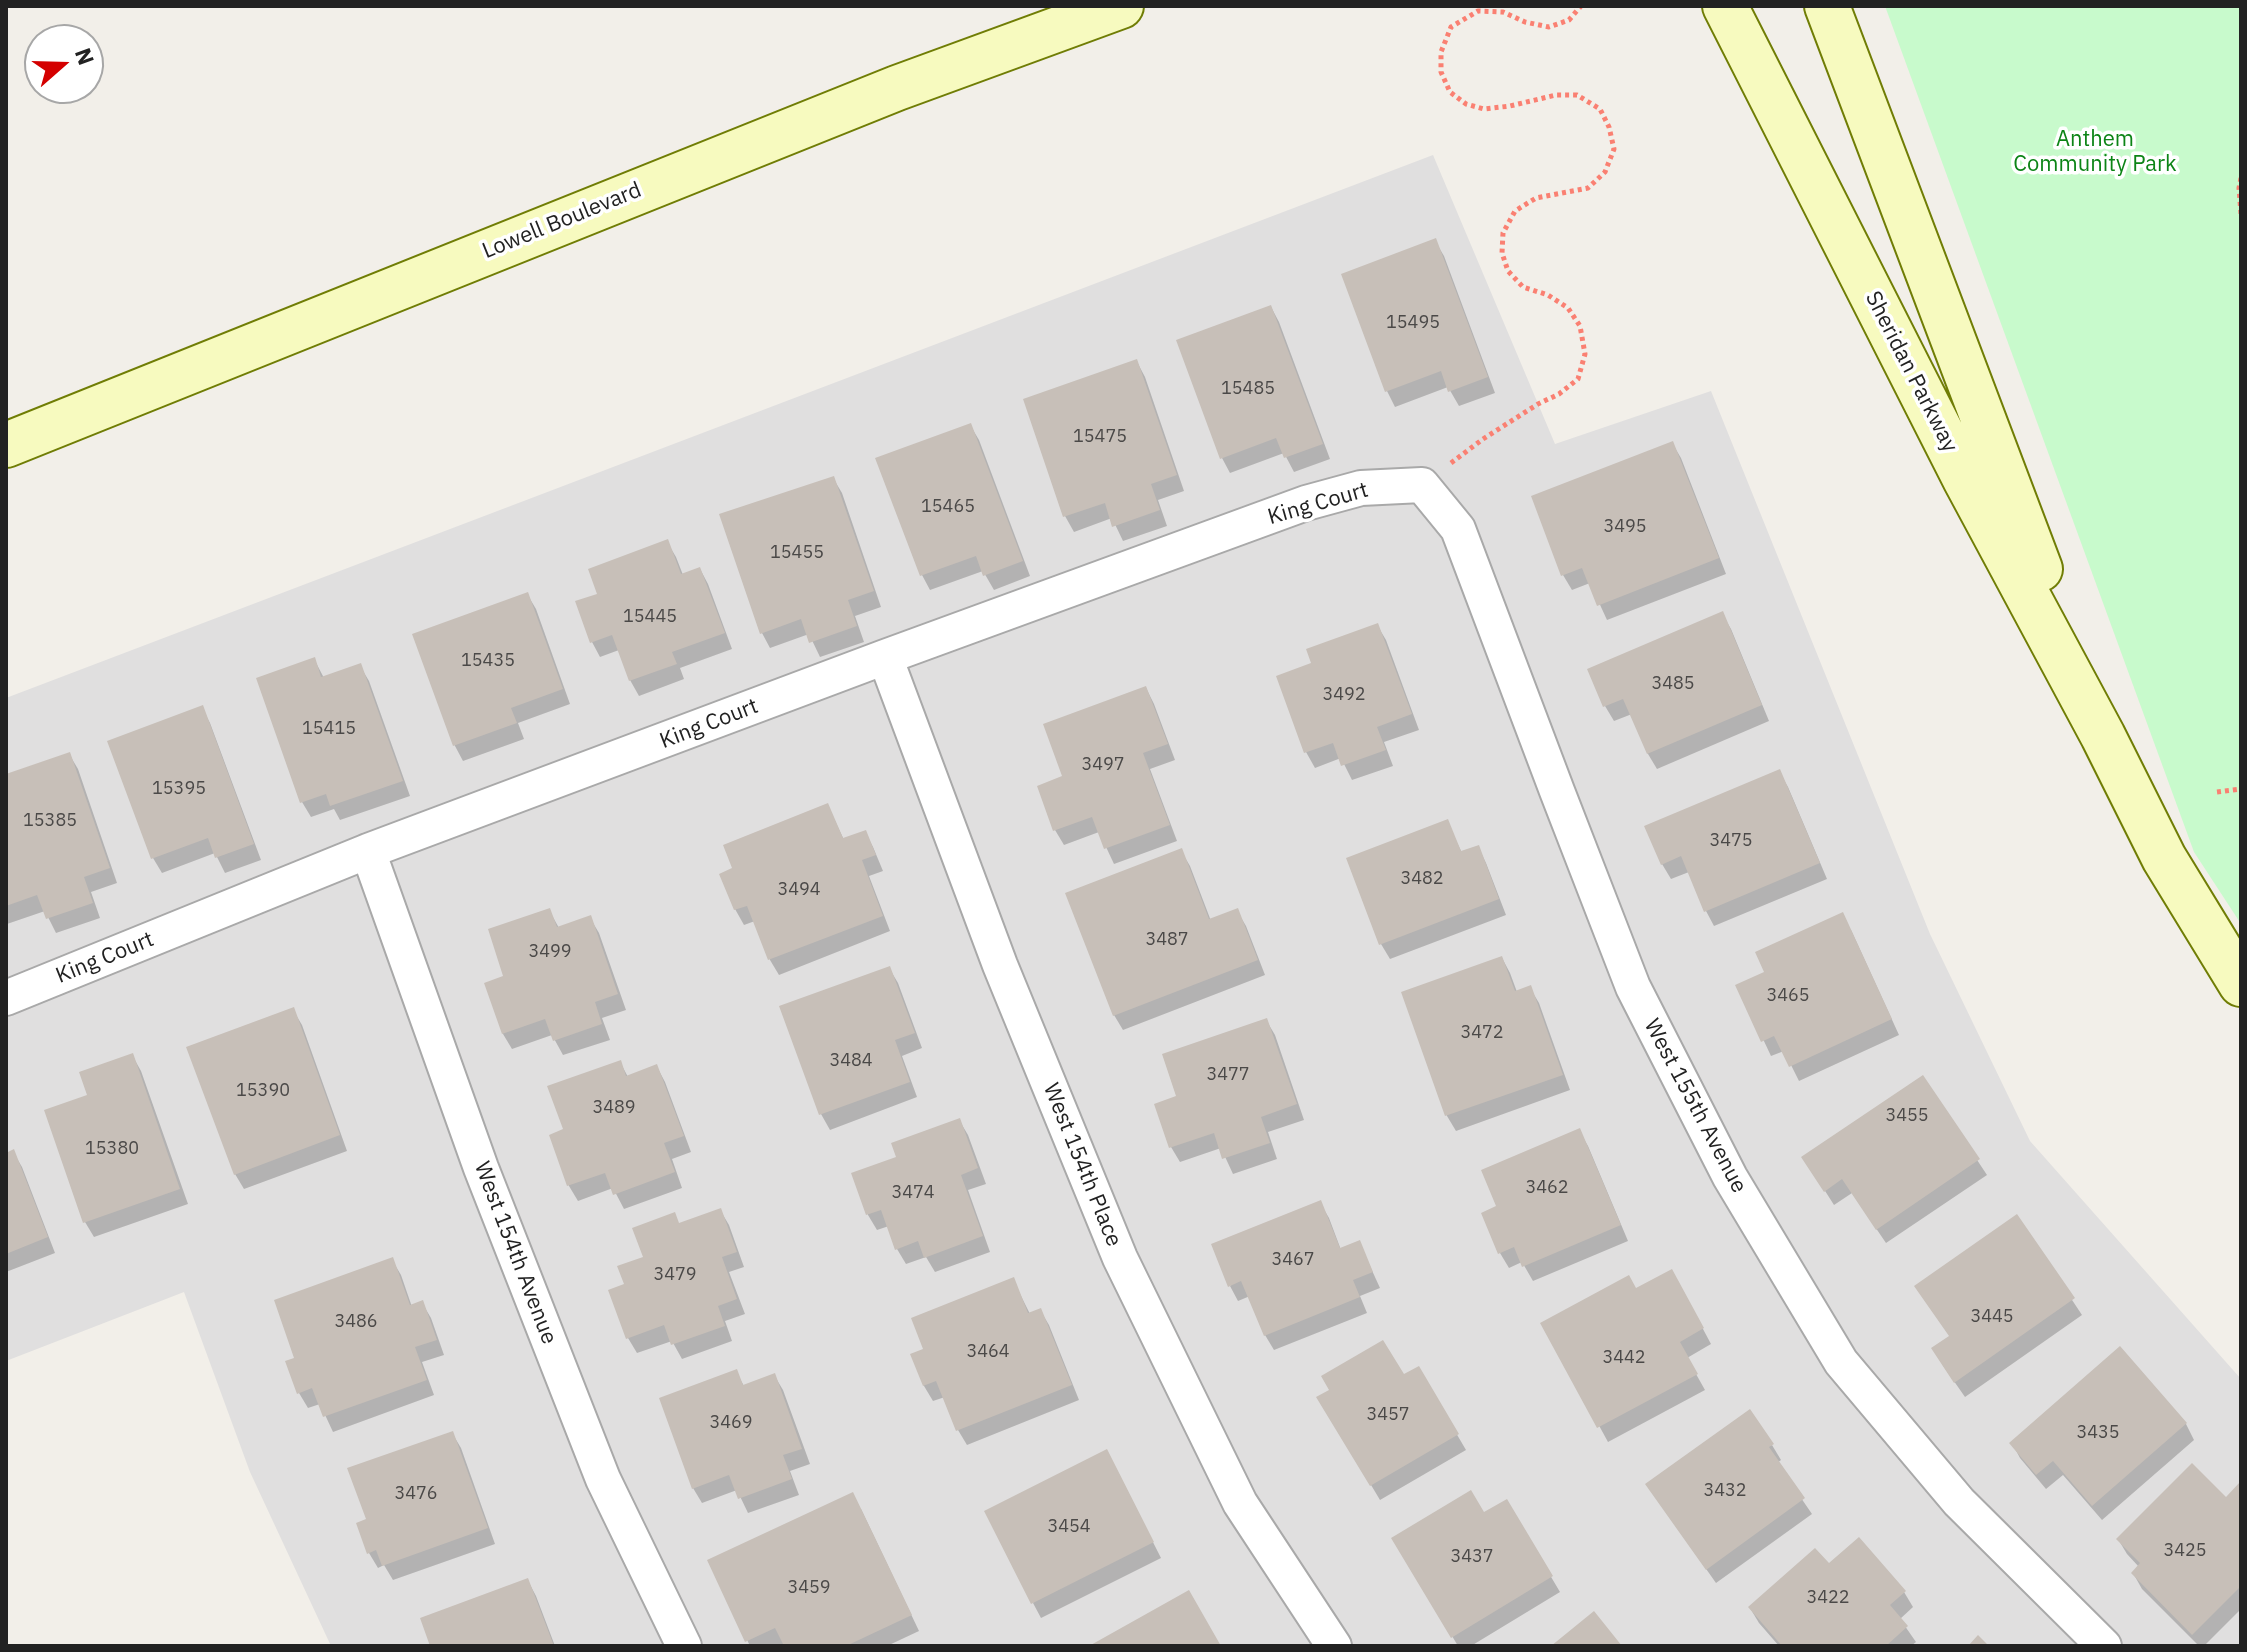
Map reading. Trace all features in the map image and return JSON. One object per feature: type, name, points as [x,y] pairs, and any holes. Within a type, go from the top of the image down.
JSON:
[{"type":"main road","name":"Lowell Boulevard","points":[[6,445],[882,94],[1121,6]]},
{"type":"main road","name":"Sheridan Parkway","points":[[1725,6],[1965,479],[2103,736],[2164,858],[2241,984]]},
{"type":"main road","name":"Sheridan Parkway","points":[[1827,6],[2103,736]]},
{"type":"street","name":"King Court","points":[[6,998],[368,851],[1306,503],[1361,488],[1422,485]]},
{"type":"street","name":"West 155th Avenue","points":[[1422,485],[1458,529],[1633,987],[1730,1177],[1841,1362],[1959,1502],[2104,1646]]},
{"type":"street","name":"West 154th Place","points":[[885,657],[1000,965],[1120,1258],[1240,1503],[1334,1646]]},
{"type":"street","name":"West 154th Avenue","points":[[368,851],[481,1168],[603,1479],[684,1646]]},
{"type":"path","points":[[1422,485],[1483,439],[1559,394],[1578,379],[1585,354],[1580,326],[1568,308],[1548,295],[1523,287],[1508,271],[1502,253],[1503,233],[1515,211],[1536,198],[1588,188],[1605,172],[1614,149],[1609,127],[1600,109],[1577,95],[1556,95],[1484,109],[1466,104],[1450,92],[1441,72],[1441,52],[1451,27],[1478,11],[1503,12],[1525,22],[1549,27],[1569,20],[1581,6]]},
{"type":"path","points":[[2241,178],[2241,214]]},
{"type":"path","points":[[2217,792],[2241,789]]},
{"type":"shaded area","points":[[1433,155],[1555,444],[1711,391],[1930,934],[2030,1141],[2241,1379],[2241,1646],[331,1646],[250,1472],[184,1292],[6,1361],[6,698]]},
{"type":"green space","name":"Anthem Community Park","points":[[1885,6],[2241,6],[2241,924],[2194,852]]},
{"type":"building","points":[[1436,238],[1488,377],[1448,392],[1441,371],[1385,392],[1341,274]]},
{"type":"building","points":[[1271,305],[1323,444],[1284,458],[1276,438],[1220,459],[1176,340]]},
{"type":"building","points":[[1137,359],[1177,475],[1151,484],[1160,510],[1112,527],[1105,503],[1063,517],[1023,399]]},
{"type":"building","points":[[971,423],[1023,561],[983,576],[976,556],[920,576],[875,458]]},
{"type":"building","points":[[1673,441],[1719,558],[1597,606],[1582,568],[1561,576],[1531,496]]},
{"type":"building","points":[[834,476],[874,591],[848,600],[857,626],[809,643],[801,619],[760,634],[719,514]]},
{"type":"building","points":[[668,539],[681,574],[700,567],[725,633],[672,652],[677,664],[629,681],[612,635],[590,643],[575,601],[597,594],[588,569]]},
{"type":"building","points":[[528,592],[563,689],[511,708],[517,723],[453,746],[412,634]]},
{"type":"building","points":[[1723,611],[1762,705],[1647,754],[1623,699],[1603,707],[1587,669]]},
{"type":"building","points":[[1378,623],[1412,714],[1377,727],[1386,750],[1341,766],[1333,743],[1304,753],[1276,676],[1311,663],[1306,649]]},
{"type":"building","points":[[315,657],[321,677],[361,663],[403,781],[330,806],[326,794],[300,803],[256,678]]},
{"type":"building","points":[[1146,686],[1168,744],[1143,753],[1170,825],[1104,849],[1092,817],[1053,831],[1037,786],[1062,776],[1043,724]]},
{"type":"building","points":[[203,705],[254,844],[215,858],[208,838],[151,859],[107,741]]},
{"type":"building","points":[[70,752],[110,868],[84,877],[93,903],[46,919],[37,895],[6,906],[6,774]]},
{"type":"building","points":[[1780,769],[1820,863],[1704,912],[1681,856],[1661,865],[1644,826]]},
{"type":"building","points":[[828,803],[843,838],[866,830],[876,855],[862,860],[883,916],[768,960],[747,906],[734,910],[719,874],[732,868],[723,845]]},
{"type":"building","points":[[1448,819],[1461,851],[1479,845],[1499,899],[1379,945],[1346,858]]},
{"type":"building","points":[[1182,848],[1209,919],[1238,908],[1258,960],[1113,1016],[1065,893]]},
{"type":"building","points":[[550,908],[557,927],[591,915],[618,994],[595,1002],[602,1024],[553,1041],[545,1019],[502,1034],[484,983],[503,976],[488,929]]},
{"type":"building","points":[[1843,912],[1892,1019],[1789,1067],[1774,1036],[1761,1042],[1735,985],[1764,972],[1755,952]]},
{"type":"building","points":[[1502,956],[1515,991],[1531,985],[1563,1075],[1445,1116],[1401,992]]},
{"type":"building","points":[[890,966],[915,1033],[895,1040],[910,1082],[819,1115],[779,1006]]},
{"type":"building","points":[[294,1007],[340,1135],[234,1175],[186,1047]]},
{"type":"building","points":[[1267,1018],[1297,1104],[1261,1117],[1270,1143],[1222,1159],[1214,1133],[1169,1148],[1154,1104],[1176,1096],[1162,1054]]},
{"type":"building","points":[[133,1053],[180,1189],[83,1223],[44,1110],[87,1095],[79,1072]]},
{"type":"building","points":[[621,1060],[626,1076],[657,1064],[684,1136],[664,1143],[675,1172],[613,1195],[605,1173],[567,1186],[549,1135],[563,1129],[547,1086]]},
{"type":"building","points":[[1923,1075],[1980,1159],[1876,1230],[1842,1179],[1824,1192],[1801,1157]]},
{"type":"building","points":[[960,1118],[978,1168],[961,1175],[983,1236],[924,1258],[918,1241],[895,1250],[881,1210],[866,1215],[851,1173],[896,1157],[891,1143]]},
{"type":"building","points":[[1580,1128],[1621,1225],[1522,1267],[1514,1247],[1498,1254],[1481,1213],[1496,1206],[1481,1170]]},
{"type":"building","points":[[14,1149],[48,1237],[6,1254],[6,1153]]},
{"type":"building","points":[[1321,1200],[1340,1248],[1360,1240],[1373,1272],[1353,1280],[1360,1297],[1264,1336],[1241,1281],[1228,1287],[1211,1244]]},
{"type":"building","points":[[721,1208],[737,1252],[722,1257],[737,1299],[718,1306],[725,1326],[671,1345],[664,1325],[626,1339],[608,1290],[624,1284],[617,1266],[643,1257],[632,1228],[675,1212],[679,1223]]},
{"type":"building","points":[[2017,1214],[2075,1298],[1954,1383],[1931,1348],[1949,1336],[1914,1286]]},
{"type":"building","points":[[393,1257],[410,1305],[423,1300],[437,1340],[415,1347],[427,1380],[323,1417],[312,1388],[297,1394],[285,1361],[294,1358],[274,1300]]},
{"type":"building","points":[[1672,1269],[1704,1328],[1680,1342],[1698,1374],[1597,1428],[1540,1323],[1629,1275],[1636,1288]]},
{"type":"building","points":[[1014,1277],[1028,1313],[1041,1308],[1072,1385],[956,1431],[936,1381],[923,1386],[910,1354],[923,1349],[911,1318]]},
{"type":"building","points":[[1383,1340],[1404,1374],[1419,1366],[1459,1434],[1370,1486],[1316,1397],[1329,1390],[1321,1376]]},
{"type":"building","points":[[2120,1346],[2187,1423],[2092,1506],[2053,1461],[2036,1475],[2009,1443]]},
{"type":"building","points":[[737,1369],[743,1385],[775,1373],[802,1449],[783,1455],[792,1479],[738,1499],[729,1475],[692,1489],[659,1398]]},
{"type":"building","points":[[1750,1409],[1774,1444],[1769,1447],[1805,1498],[1706,1570],[1645,1484]]},
{"type":"building","points":[[453,1431],[488,1528],[382,1566],[376,1550],[367,1554],[356,1523],[366,1519],[347,1468]]},
{"type":"building","points":[[1107,1449],[1154,1542],[1031,1604],[984,1511]]},
{"type":"building","points":[[2192,1463],[2226,1497],[2241,1481],[2241,1586],[2192,1635],[2131,1573],[2140,1563],[2116,1539]]},
{"type":"building","points":[[1471,1490],[1484,1512],[1507,1499],[1553,1576],[1451,1638],[1391,1538]]},
{"type":"building","points":[[853,1492],[912,1615],[846,1646],[784,1646],[775,1628],[745,1642],[707,1560]]},
{"type":"building","points":[[1859,1537],[1906,1591],[1890,1605],[1908,1626],[1886,1646],[1782,1646],[1748,1607],[1815,1548],[1829,1563]]},
{"type":"building","points":[[528,1578],[554,1646],[430,1646],[420,1618]]},
{"type":"building","points":[[1189,1590],[1221,1646],[1089,1646]]},
{"type":"building","points":[[1594,1611],[1622,1646],[1551,1646]]},
{"type":"building","points":[[1978,1635],[1989,1646],[1968,1646]]}]
